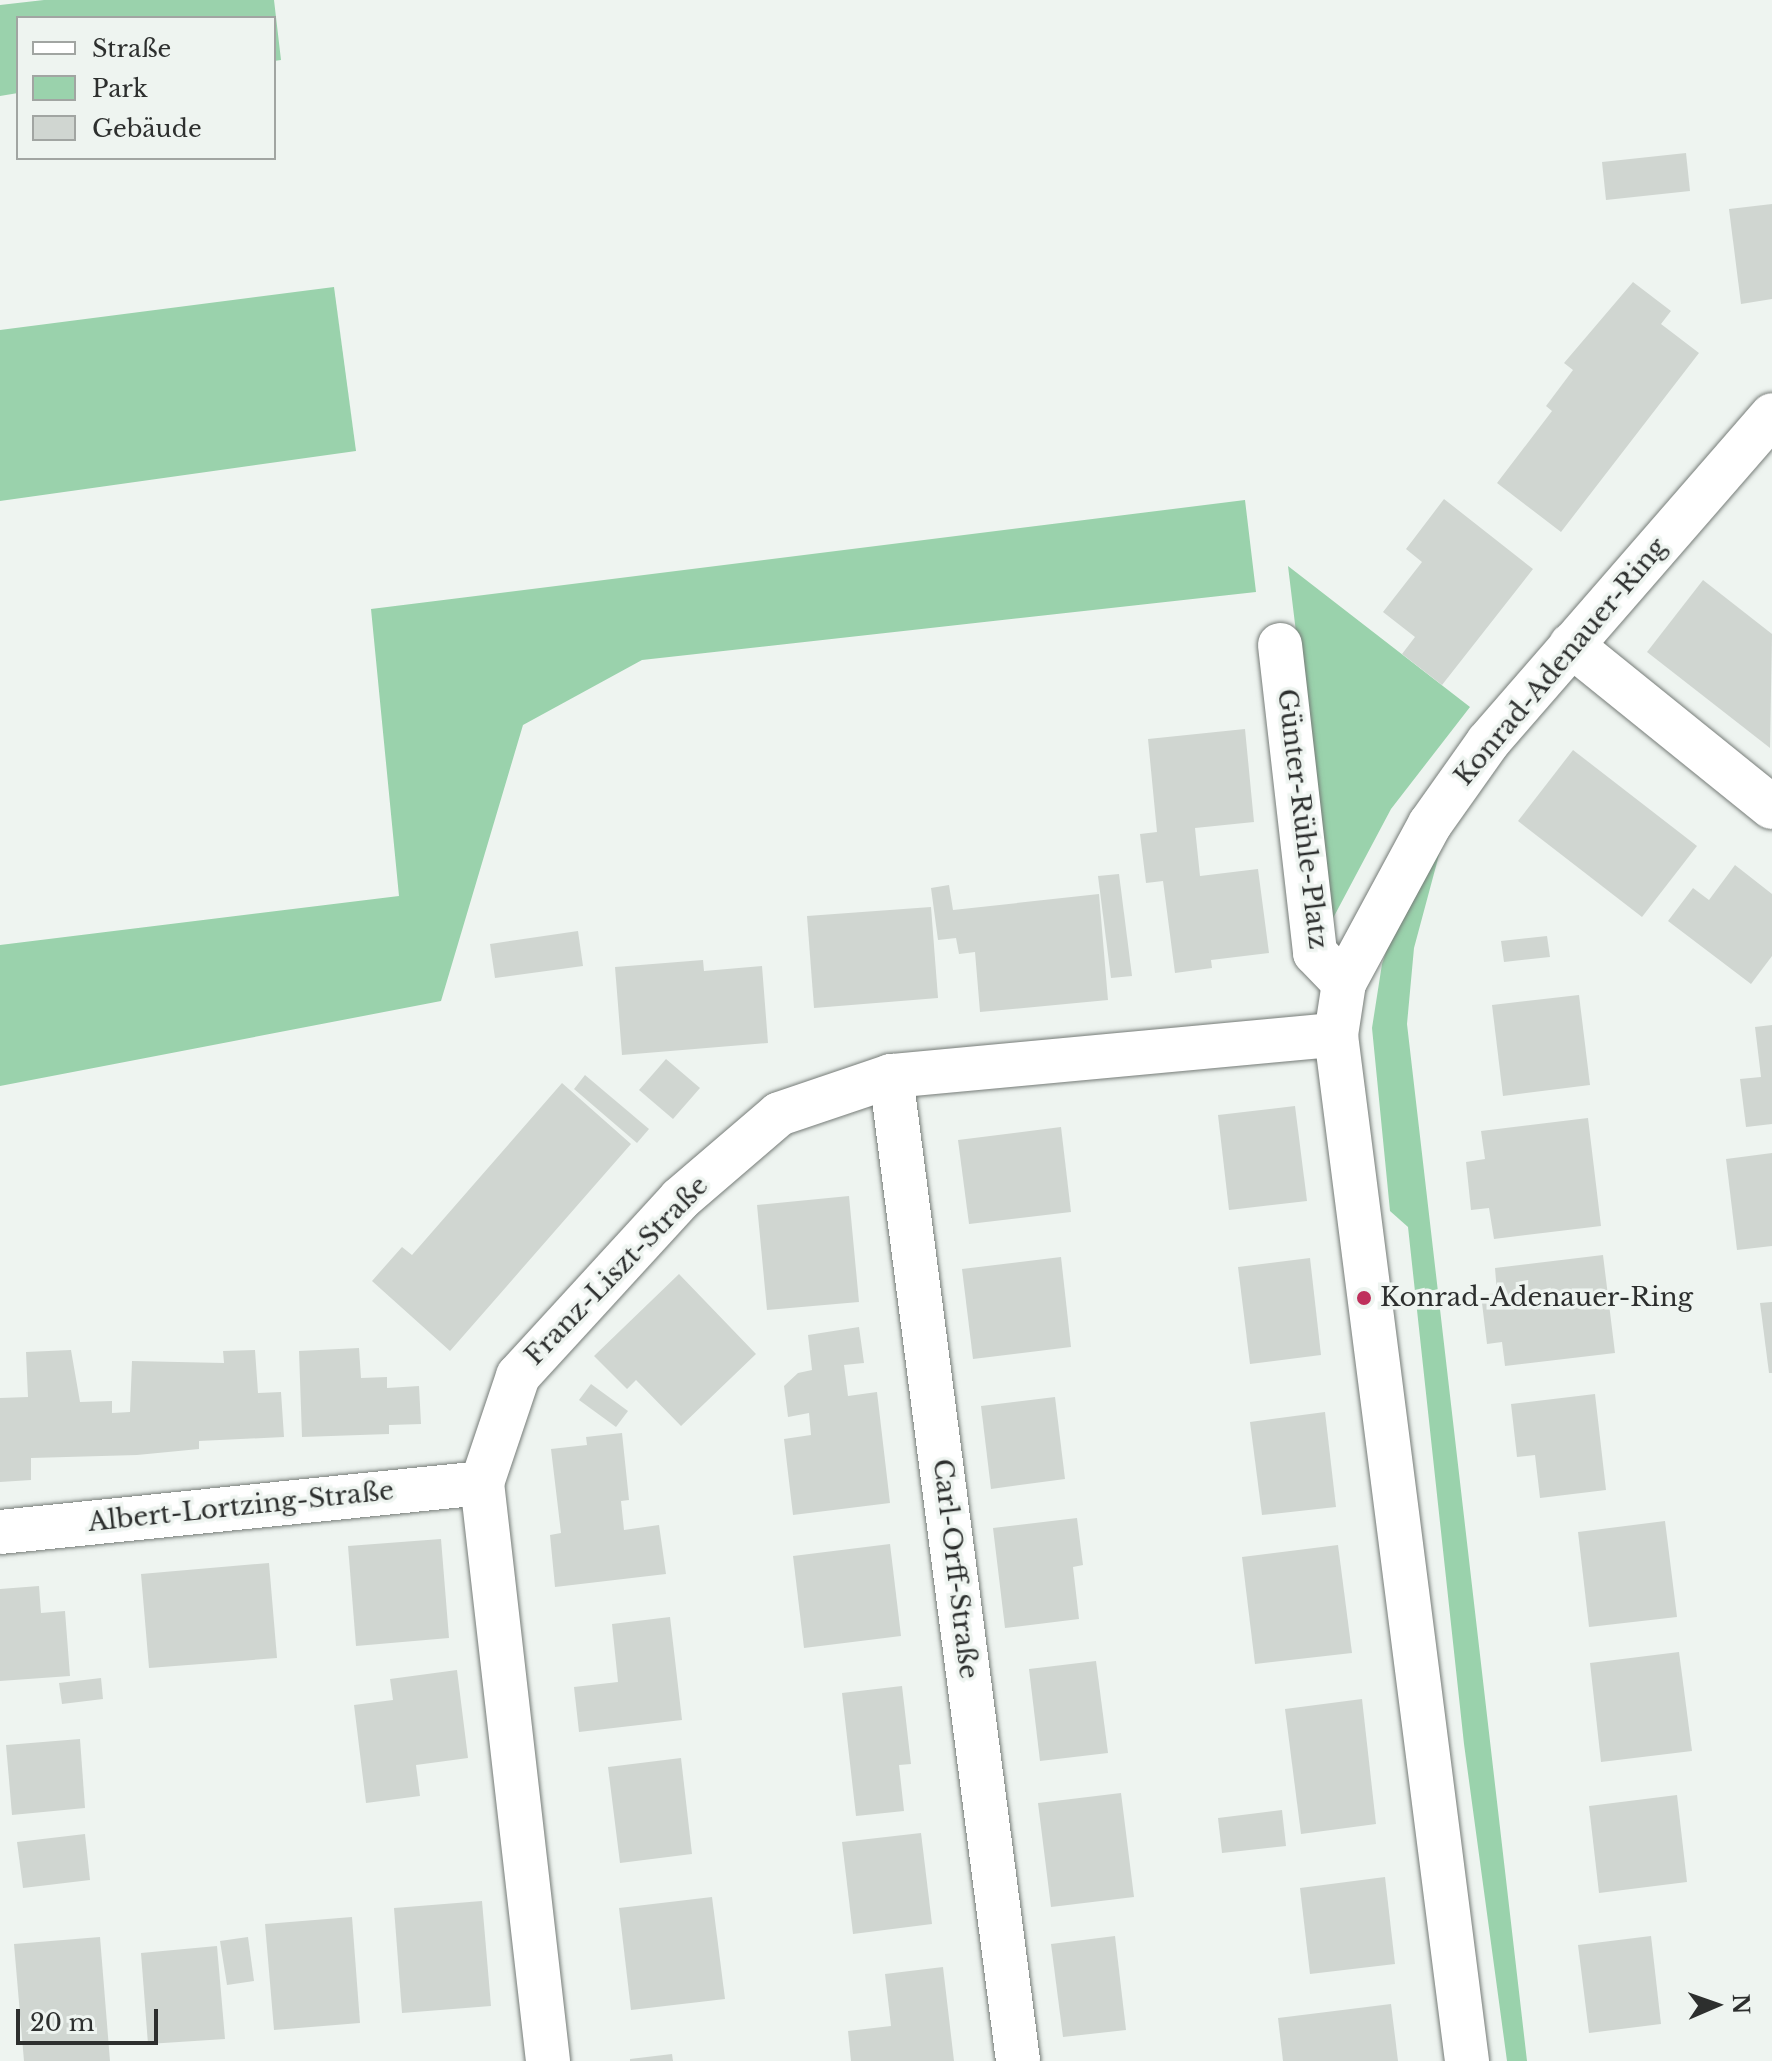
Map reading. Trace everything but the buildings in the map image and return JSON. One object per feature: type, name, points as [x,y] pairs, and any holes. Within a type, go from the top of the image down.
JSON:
[{"type":"street","name":"Konrad-Adenauer-Ring","points":[[1467,2061],[1336,1035],[1344,983],[1430,824],[1488,742],[1772,415]]},
{"type":"street","name":"Günter-Rühle-Platz","points":[[1280,645],[1315,953],[1344,983]]},
{"type":"street","points":[[1571,645],[1772,807]]},
{"type":"street","name":"Franz-Liszt-Straße","points":[[548,2061],[482,1483],[518,1376],[680,1199],[779,1114],[891,1076],[1336,1035]]},
{"type":"street","name":"Carl-Orff-Straße","points":[[891,1076],[1018,2061]]},
{"type":"street","name":"Albert-Lortzing-Straße","points":[[0,1532],[482,1483]]},
{"type":"green space","points":[[44,0],[274,0],[276,16],[16,16],[16,93],[0,96],[0,5]]},
{"type":"green space","points":[[276,17],[281,60],[276,61]]},
{"type":"green space","points":[[334,287],[356,451],[0,501],[0,330]]},
{"type":"green space","points":[[1245,500],[1256,592],[642,660],[523,725],[441,1001],[0,1086],[0,945],[399,896],[371,609]]},
{"type":"green space","points":[[1288,566],[1470,707],[1391,809],[1331,922]]},
{"type":"green space","points":[[1443,840],[1414,948],[1407,1024],[1527,2061],[1507,2061],[1464,1744],[1408,1227],[1390,1211],[1372,1028],[1382,964],[1401,908]]},
{"type":"place","name":"Konrad-Adenauer-Ring","points":[[1364,1298]]}]
